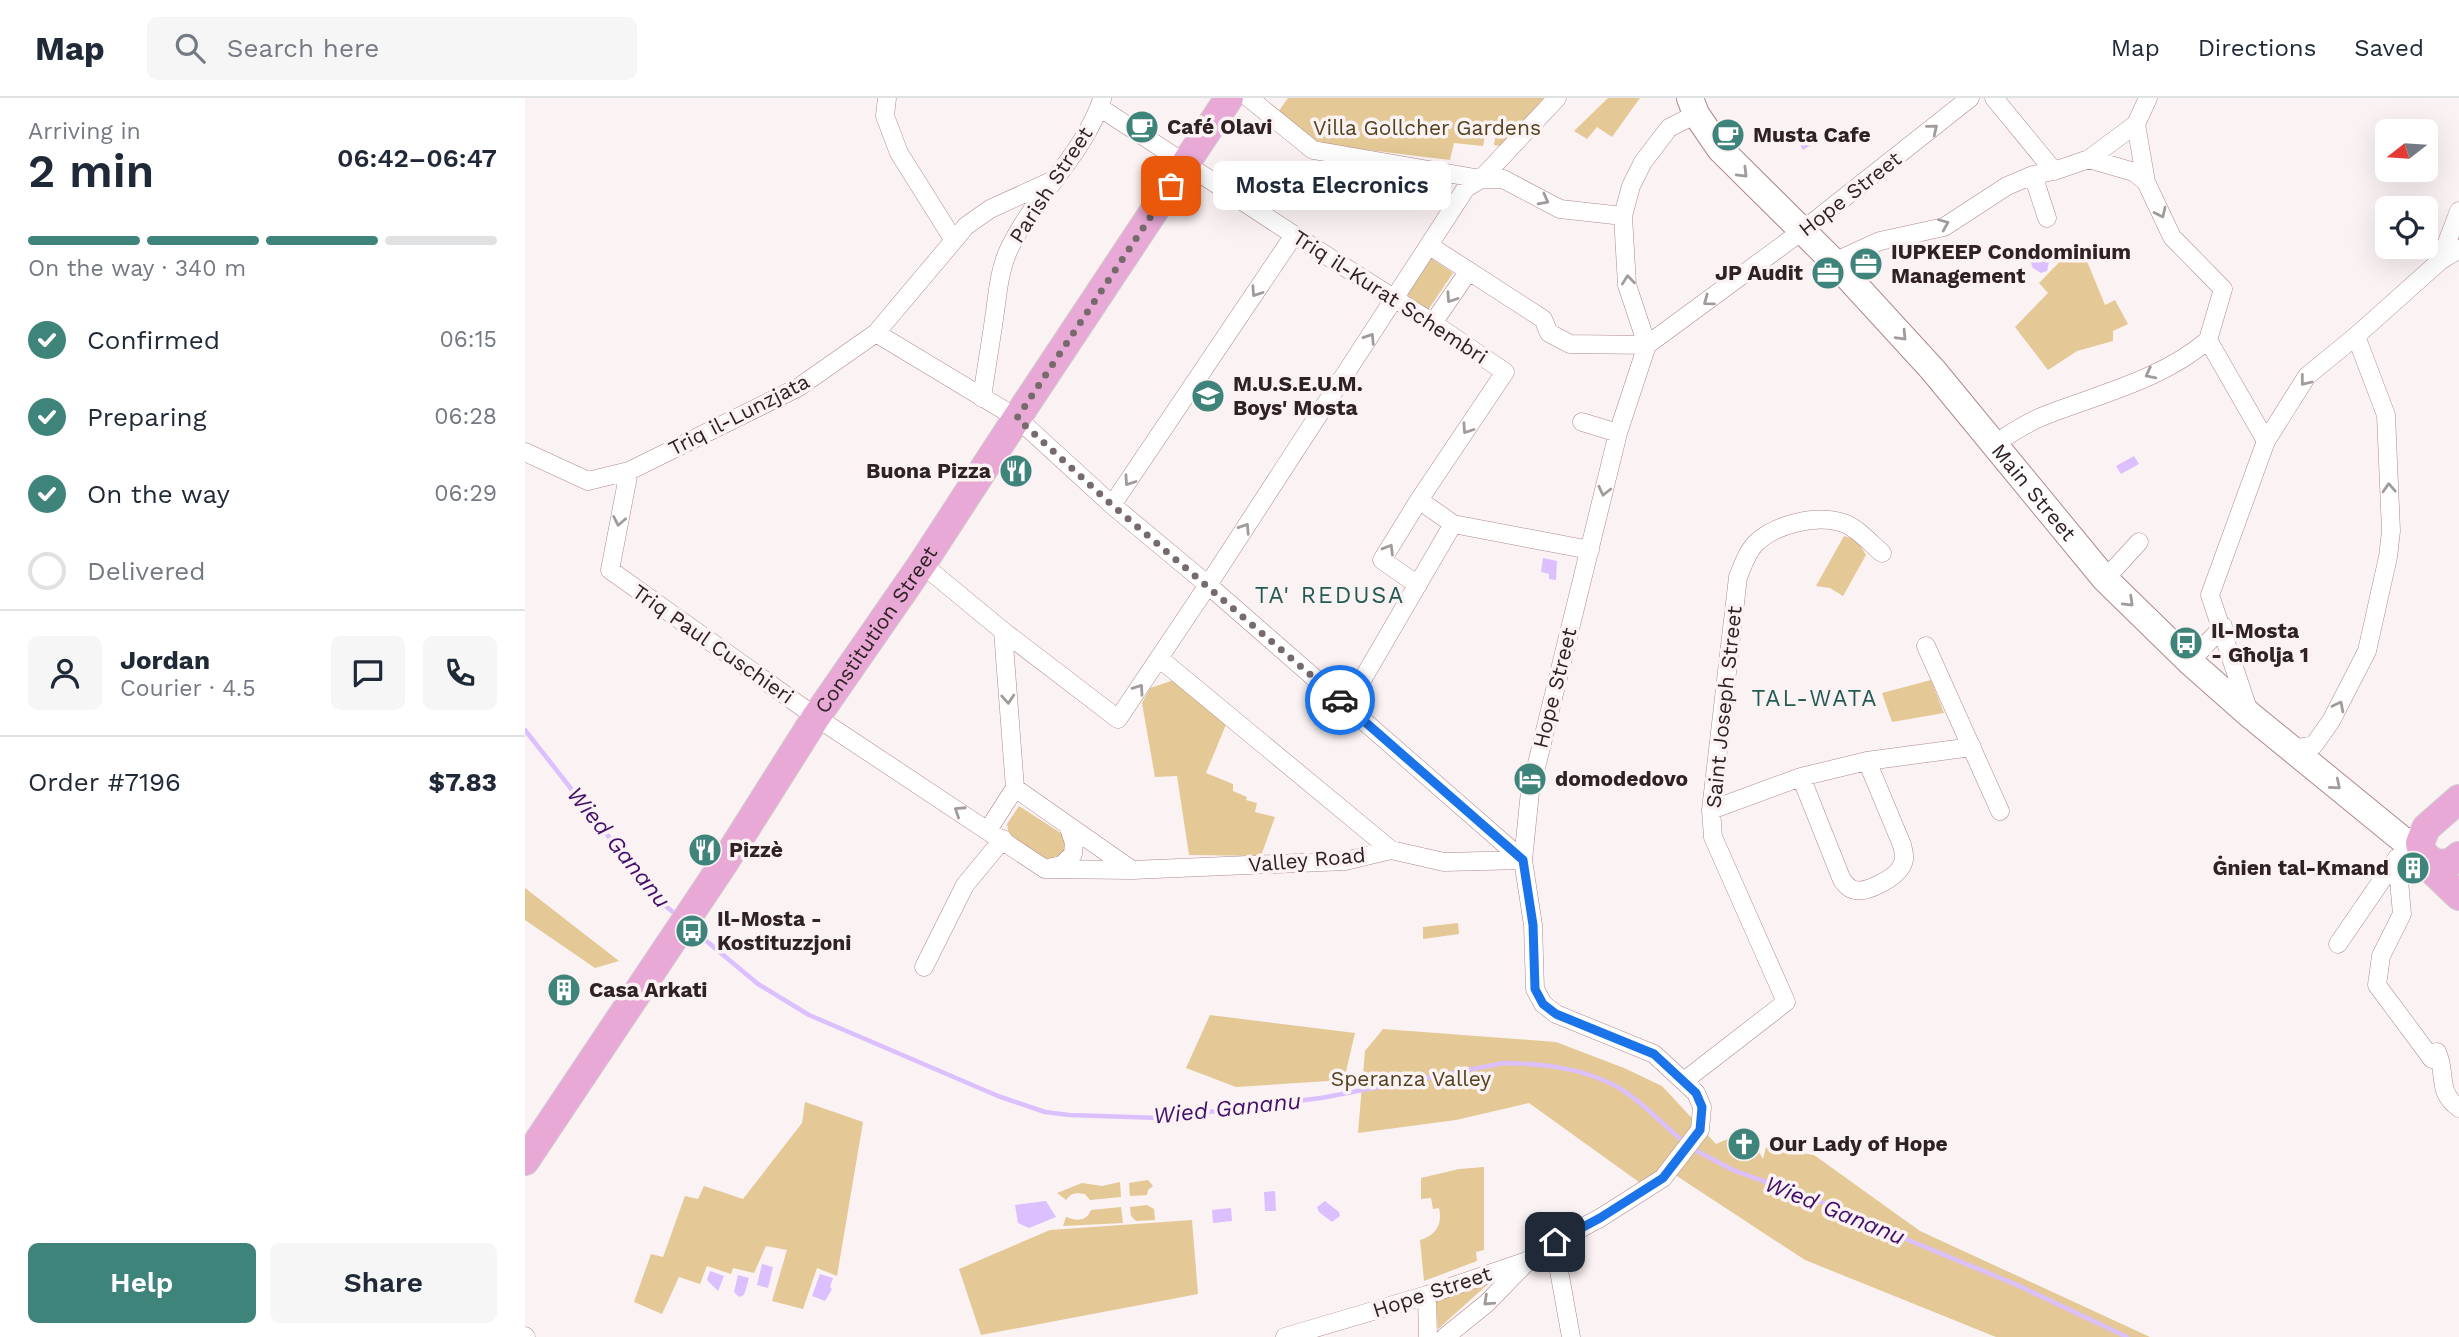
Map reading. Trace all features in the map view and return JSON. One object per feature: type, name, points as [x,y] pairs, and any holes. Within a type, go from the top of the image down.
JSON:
[{"type":"main road","name":"Constitution Street","points":[[525,1161],[722,866],[816,717],[922,564],[1229,98]]},
{"type":"main road","name":"Main Street","points":[[1693,106],[1720,149],[1833,262],[1933,370],[2105,579],[2190,662],[2403,840],[2438,835]]},
{"type":"main road","points":[[2438,835],[2440,865],[2459,856]]},
{"type":"main road","points":[[2438,835],[2434,872],[2459,896]]},
{"type":"street","points":[[887,98],[885,117],[899,153],[953,239]]},
{"type":"street","points":[[1248,98],[1313,150],[1481,179],[1503,178],[1560,209],[1623,216]]},
{"type":"street","points":[[922,564],[1003,631],[1118,719],[1466,188],[1481,179],[1557,98]]},
{"type":"street","name":"Hope Street","points":[[1285,1337],[1427,1295],[1527,1261],[1663,1178],[1700,1130],[1702,1107],[1696,1093],[1654,1054],[1556,1014],[1543,1004],[1535,989],[1533,925],[1523,860],[1532,775],[1618,433],[1647,345],[1802,231],[1970,98]]},
{"type":"street","points":[[1994,98],[2054,171]]},
{"type":"street","points":[[1833,262],[1880,241],[1944,227],[2007,186],[2033,174],[2054,171],[2089,159],[2136,124],[2148,98]]},
{"type":"street","name":"Triq il-Kurat Schembri","points":[[1101,103],[1186,164],[1505,372],[1419,500]]},
{"type":"street","name":"Parish Street","points":[[982,398],[1002,268],[1010,246],[1029,213],[1081,142],[1101,103]]},
{"type":"street","points":[[1430,246],[1543,319],[1549,333],[1570,344],[1647,345],[1627,285],[1623,216],[1631,186],[1643,162],[1669,128],[1693,106]]},
{"type":"street","points":[[1994,444],[2044,415],[2115,392],[2194,352],[2208,340],[2223,289],[2172,237],[2146,181],[2136,124]]},
{"type":"street","points":[[2089,159],[2134,172],[2146,181]]},
{"type":"street","points":[[2033,174],[2047,218]]},
{"type":"street","name":"Triq il-Lunzjata","points":[[525,452],[588,481],[629,471],[800,387],[876,333],[953,239],[990,209],[1056,179]]},
{"type":"street","points":[[2439,261],[2459,211]]},
{"type":"street","points":[[1112,505],[1294,235]]},
{"type":"street","points":[[2251,715],[2223,626],[2210,595],[2266,441],[2307,376],[2356,337],[2439,261],[2459,249]]},
{"type":"street","points":[[1433,323],[1468,272]]},
{"type":"street","points":[[876,333],[1017,418],[1112,505],[1208,585],[1523,860]]},
{"type":"street","points":[[2292,748],[2313,745],[2331,721],[2361,663],[2367,651],[2388,557],[2391,531],[2386,415],[2356,337]]},
{"type":"street","points":[[2208,340],[2266,441]]},
{"type":"street","points":[[1582,422],[1618,433]]},
{"type":"street","name":"Triq Paul Cuschieri","points":[[629,471],[610,570],[816,717]]},
{"type":"street","points":[[1418,585],[1382,560],[1419,500],[1453,524],[1590,550]]},
{"type":"street","name":"Saint Joseph Street","points":[[1684,1082],[1786,1002],[1713,837],[1711,810],[1738,577],[1745,558],[1756,543],[1778,530],[1823,520],[1846,523],[1882,553]]},
{"type":"street","points":[[1347,706],[1453,524]]},
{"type":"street","points":[[2105,579],[2139,542]]},
{"type":"street","points":[[2190,662],[2223,626]]},
{"type":"street","points":[[924,967],[965,884],[995,835],[1015,788],[1003,631]]},
{"type":"street","points":[[1926,646],[2000,811]]},
{"type":"street","points":[[1159,658],[1391,850]]},
{"type":"street","points":[[816,717],[1045,869],[1062,865],[1073,854],[1074,843],[1068,825]]},
{"type":"street","points":[[1711,810],[1801,777],[1867,761],[1972,747]]},
{"type":"street","points":[[1801,777],[1842,880],[1848,887],[1858,891],[1867,889],[1892,876],[1901,868],[1905,857],[1867,761]]},
{"type":"street","points":[[1015,788],[1132,870]]},
{"type":"street","points":[[2338,944],[2438,835]]},
{"type":"street","points":[[2438,835],[2381,956],[2377,985],[2432,1059],[2437,1052],[2445,1095],[2459,1108]]},
{"type":"street","name":"Valley Road","points":[[1045,869],[1132,870],[1345,861],[1391,850],[1444,862],[1523,860]]},
{"type":"street","points":[[1554,1243],[1571,1337]]},
{"type":"street","points":[[1445,1337],[1487,1303],[1527,1261]]},
{"type":"street","points":[[1427,1295],[1428,1337]]},
{"type":"green space","name":"Villa Gollcher Gardens","points":[[1288,98],[1544,98],[1500,146],[1494,145],[1496,132],[1486,131],[1483,146],[1454,143],[1450,160],[1319,144],[1278,112]]},
{"type":"green space","points":[[1608,98],[1640,98],[1612,137],[1597,127],[1587,139],[1574,131]]},
{"type":"green space","points":[[2079,242],[2105,305],[2115,300],[2128,324],[2113,331],[2113,341],[2077,351],[2048,370],[2015,327],[2048,293],[2039,283]]},
{"type":"green space","points":[[1428,256],[1453,273],[1428,310],[1403,292]]},
{"type":"green space","points":[[1844,536],[1857,540],[1866,555],[1843,596],[1830,588],[1816,586]]},
{"type":"green space","points":[[1177,679],[1227,722],[1206,773],[1233,784],[1233,791],[1247,797],[1246,800],[1257,803],[1255,812],[1275,817],[1261,856],[1189,855],[1177,776],[1155,777],[1142,703],[1150,688]]},
{"type":"green space","points":[[1931,680],[1944,713],[1892,722],[1882,693]]},
{"type":"green space","points":[[1019,806],[1067,837],[1068,845],[1063,857],[1050,861],[1009,835],[1007,824]]},
{"type":"green space","points":[[525,888],[619,961],[595,968],[525,920]]},
{"type":"green space","points":[[1458,923],[1459,934],[1423,939],[1423,927]]},
{"type":"green space","points":[[1210,1015],[1355,1033],[1344,1080],[1236,1087],[1186,1068]]},
{"type":"green space","name":"Speranza Valley","points":[[1383,1029],[1556,1042],[1624,1068],[1662,1086],[1716,1144],[1746,1131],[1763,1159],[1766,1147],[1814,1155],[1920,1231],[2150,1337],[1996,1337],[1805,1260],[1663,1167],[1643,1185],[1529,1103],[1456,1120],[1358,1133],[1365,1051]]},
{"type":"green space","points":[[805,1102],[863,1122],[837,1276],[817,1268],[803,1309],[772,1301],[787,1250],[766,1246],[754,1273],[733,1268],[731,1274],[707,1266],[700,1284],[679,1277],[662,1314],[634,1302],[651,1254],[663,1257],[685,1196],[698,1199],[704,1186],[743,1199],[802,1123]]},
{"type":"green space","points":[[1484,1167],[1484,1250],[1476,1252],[1477,1261],[1424,1281],[1420,1240],[1437,1229],[1440,1214],[1439,1208],[1433,1209],[1431,1198],[1421,1199],[1421,1178],[1459,1169]]},
{"type":"green space","points":[[1148,1180],[1153,1186],[1147,1195],[1130,1196],[1129,1183]]},
{"type":"green space","points":[[1120,1182],[1121,1197],[1090,1200],[1085,1194],[1077,1193],[1066,1200],[1057,1193],[1082,1183],[1102,1186]]},
{"type":"green space","points":[[1147,1205],[1154,1209],[1155,1220],[1136,1221],[1131,1216],[1130,1207]]},
{"type":"green space","points":[[1121,1207],[1123,1223],[1063,1226],[1066,1217],[1081,1220],[1087,1217],[1091,1210]]},
{"type":"green space","points":[[1192,1220],[1198,1294],[981,1335],[959,1269],[1050,1230]]},
{"type":"green space","points":[[1488,1284],[1438,1329],[1436,1301]]},
{"type":"shaded area","points":[[1813,132],[1819,140],[1803,150],[1798,141]]},
{"type":"shaded area","points":[[2040,248],[2049,262],[2047,271],[2041,273],[2033,268],[2030,261],[2033,249]]},
{"type":"shaded area","points":[[2134,456],[2139,464],[2121,474],[2116,466]]},
{"type":"shaded area","points":[[1543,558],[1557,561],[1556,580],[1549,579],[1549,574],[1541,572]]},
{"type":"shaded area","points":[[1275,1191],[1276,1211],[1265,1211],[1264,1192]]},
{"type":"shaded area","points":[[1046,1201],[1056,1217],[1029,1228],[1018,1223],[1015,1205]]},
{"type":"shaded area","points":[[1325,1201],[1339,1212],[1340,1216],[1332,1222],[1319,1212],[1317,1207]]},
{"type":"shaded area","points":[[1231,1208],[1232,1221],[1213,1223],[1212,1210]]},
{"type":"shaded area","points":[[762,1264],[773,1267],[768,1288],[757,1285]]},
{"type":"shaded area","points":[[710,1271],[724,1276],[718,1291],[707,1280]]},
{"type":"shaded area","points":[[820,1274],[833,1278],[830,1287],[832,1289],[825,1301],[812,1296]]},
{"type":"shaded area","points":[[738,1275],[749,1278],[744,1295],[739,1297],[734,1292]]},
{"type":"waterway","name":"Wied Gananu","points":[[525,730],[663,904],[678,916]]},
{"type":"waterway","name":"Wied Gananu","points":[[692,929],[758,984],[809,1015],[998,1096],[1045,1112],[1160,1118],[1321,1098],[1504,1063],[1518,1063],[1573,1070],[1614,1085],[1642,1104],[1685,1143]]},
{"type":"waterway","name":"Wied Gananu","points":[[1691,1148],[1733,1170],[1838,1208],[2017,1285],[2127,1337]]},
{"type":"way so far","points":[[1171,186],[1017,418],[1112,505],[1340,700]]},
{"type":"place","name":"Café Olavi","points":[[1142,127]]},
{"type":"place","name":"Musta Cafe","points":[[1728,135]]},
{"type":"place","name":"Mosta Elecronics","points":[[1171,186]]},
{"type":"place","name":"IUPKEEP Condominium Management","points":[[1866,264]]},
{"type":"place","name":"JP Audit","points":[[1828,273]]},
{"type":"place","name":"M.U.S.E.U.M. Boys' Mosta","points":[[1208,396]]},
{"type":"place","name":"Buona Pizza","points":[[1016,471]]},
{"type":"place","name":"Il-Mosta - Għolja 1","points":[[2186,643]]},
{"type":"place","name":"domodedovo","points":[[1530,779]]},
{"type":"place","name":"Pizzè","points":[[705,850]]},
{"type":"place","name":"Ġnien tal-Kmand","points":[[2413,868]]},
{"type":"place","name":"Il-Mosta - Kostituzzjoni","points":[[692,931]]},
{"type":"place","name":"Casa Arkati","points":[[564,990]]},
{"type":"place","name":"Our Lady of Hope","points":[[1744,1144]]},
{"type":"district","name":"TA' REDUSA","points":[[1330,595]]},
{"type":"district","name":"TAL-WATA","points":[[1815,698]]},
{"type":"route","points":[[1340,700],[1523,860],[1533,925],[1535,989],[1543,1004],[1556,1014],[1654,1054],[1696,1093],[1702,1107],[1700,1130],[1663,1178],[1600,1218],[1555,1242]]}]
